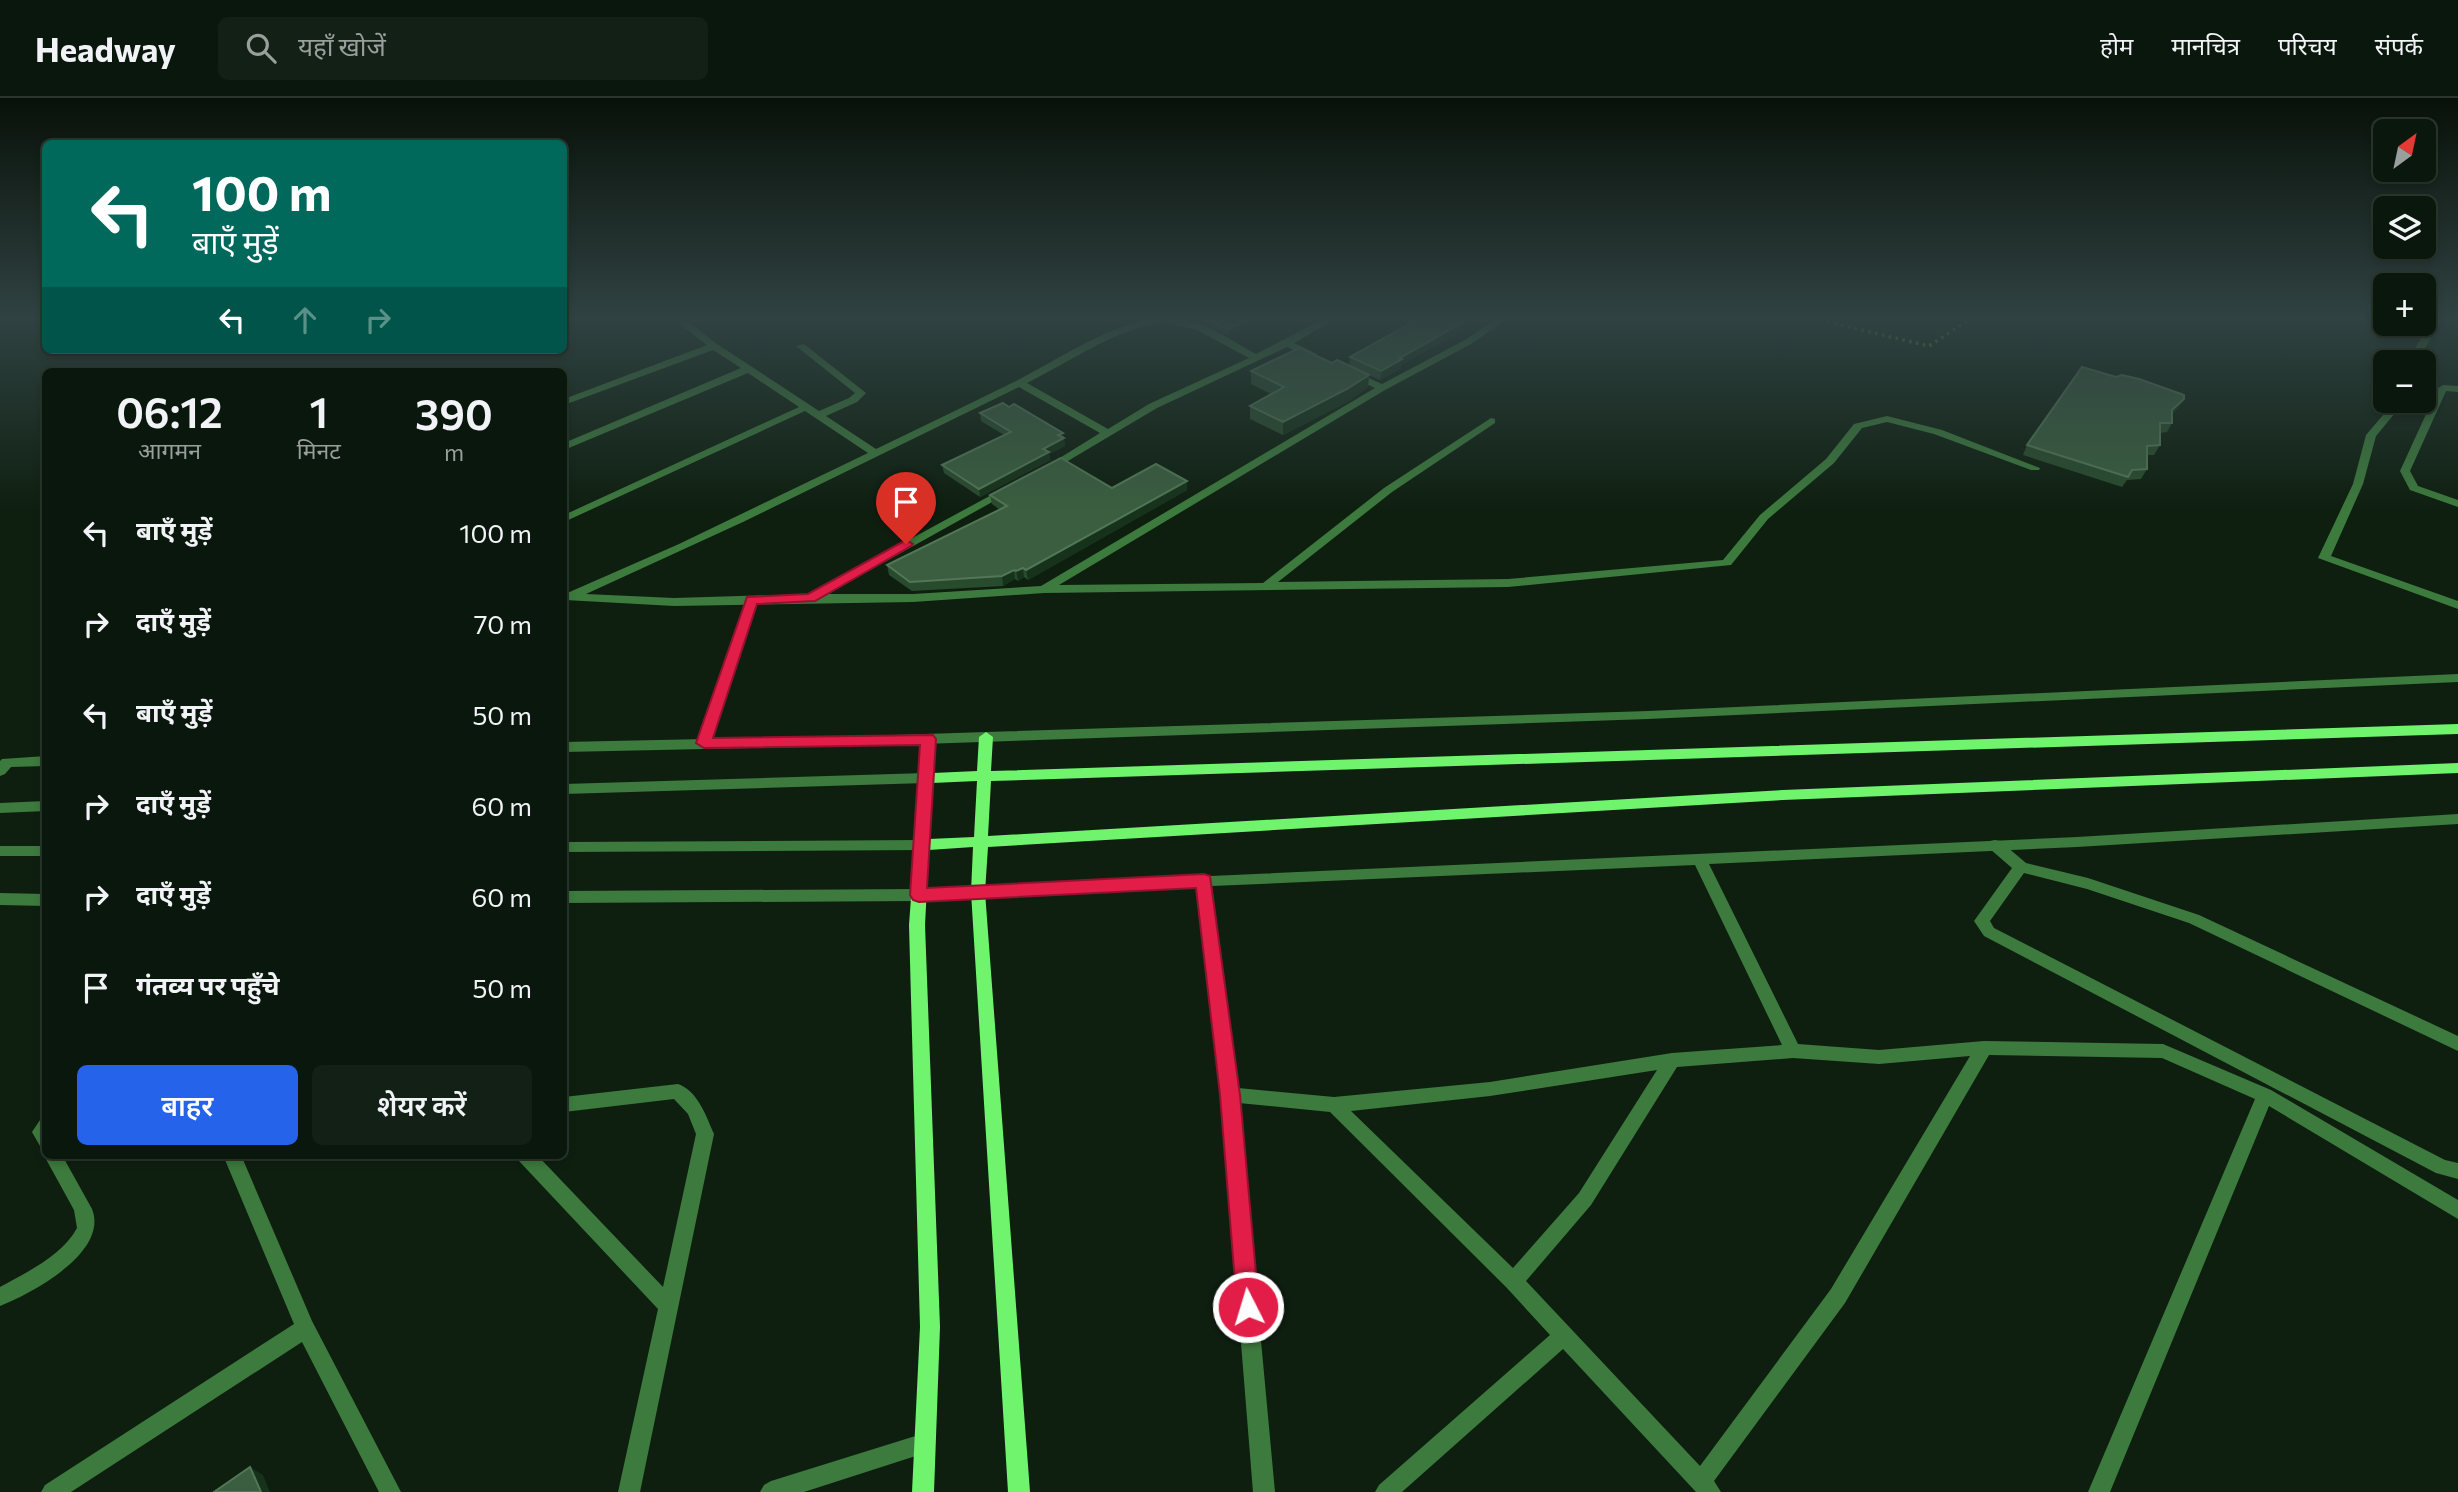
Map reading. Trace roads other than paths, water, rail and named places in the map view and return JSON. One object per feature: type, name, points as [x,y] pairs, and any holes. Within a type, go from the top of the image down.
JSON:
[{"type":"street","points":[[567,401],[617,382]]},
{"type":"street","points":[[567,446],[717,382]]},
{"type":"street","points":[[768,382],[877,454]]},
{"type":"street","points":[[819,415],[857,398],[861,393],[847,382]]},
{"type":"street","points":[[1030,478],[1153,407],[1205,382]]},
{"type":"street","points":[[1369,382],[1382,388]]},
{"type":"street","points":[[1044,589],[1393,382]]},
{"type":"street","points":[[567,596],[877,454],[1020,383],[1108,433]]},
{"type":"street","points":[[2458,389],[2443,388],[2405,471],[2414,488],[2458,504]]},
{"type":"street","points":[[567,518],[806,407]]},
{"type":"street","points":[[2390,413],[2371,435],[2358,484],[2324,558],[2458,604]]},
{"type":"street","points":[[567,596],[674,602],[913,598],[1044,589],[1508,583],[1727,563],[1764,517],[1830,461],[1858,426],[1887,419],[1938,432],[2035,468]]},
{"type":"street","points":[[1265,587],[1378,498],[1491,421]]},
{"type":"street","points":[[811,598],[1018,484]]},
{"type":"street","points":[[704,743],[752,600]]},
{"type":"street","points":[[567,747],[928,739],[1647,715],[2458,677]]},
{"type":"street","points":[[567,789],[983,778],[2458,729]]},
{"type":"street","points":[[986,737],[978,843],[978,892],[1018,1492]]},
{"type":"street","points":[[923,1492],[930,1327],[917,939],[928,739]]},
{"type":"street","points":[[0,771],[7,762],[42,761]]},
{"type":"street","points":[[567,847],[978,843],[1783,795],[2458,768]]},
{"type":"street","points":[[0,808],[42,806]]},
{"type":"street","points":[[567,897],[919,895],[1995,845],[2458,819]]},
{"type":"street","points":[[1995,845],[2021,867],[2088,884],[2194,919],[2458,1044]]},
{"type":"street","points":[[0,851],[42,851]]},
{"type":"street","points":[[1699,858],[1793,1051]]},
{"type":"street","points":[[2021,867],[1982,920],[1989,932],[2430,1160],[2458,1171]]},
{"type":"street","points":[[1204,881],[1230,1095],[1264,1492]]},
{"type":"street","points":[[0,899],[42,900]]},
{"type":"street","points":[[1230,1095],[1334,1105],[1490,1089],[1672,1060],[1793,1051],[1879,1057],[1983,1048],[2163,1051],[2265,1095],[2458,1210]]},
{"type":"street","points":[[1334,1105],[1513,1281],[1705,1487],[1839,1296],[1983,1048]]},
{"type":"street","points":[[1513,1281],[1585,1199],[1672,1060]]},
{"type":"street","points":[[567,1104],[678,1091],[701,1121],[705,1134],[629,1492]]},
{"type":"street","points":[[2099,1492],[2265,1095]]},
{"type":"street","points":[[0,1297],[59,1261],[74,1249],[84,1235],[87,1219],[55,1159]]},
{"type":"street","points":[[234,1159],[305,1328],[390,1492]]},
{"type":"street","points":[[529,1159],[668,1306]]},
{"type":"street","points":[[52,1492],[305,1328]]},
{"type":"street","points":[[1386,1492],[1563,1336]]},
{"type":"street","points":[[771,1492],[925,1443]]}]
